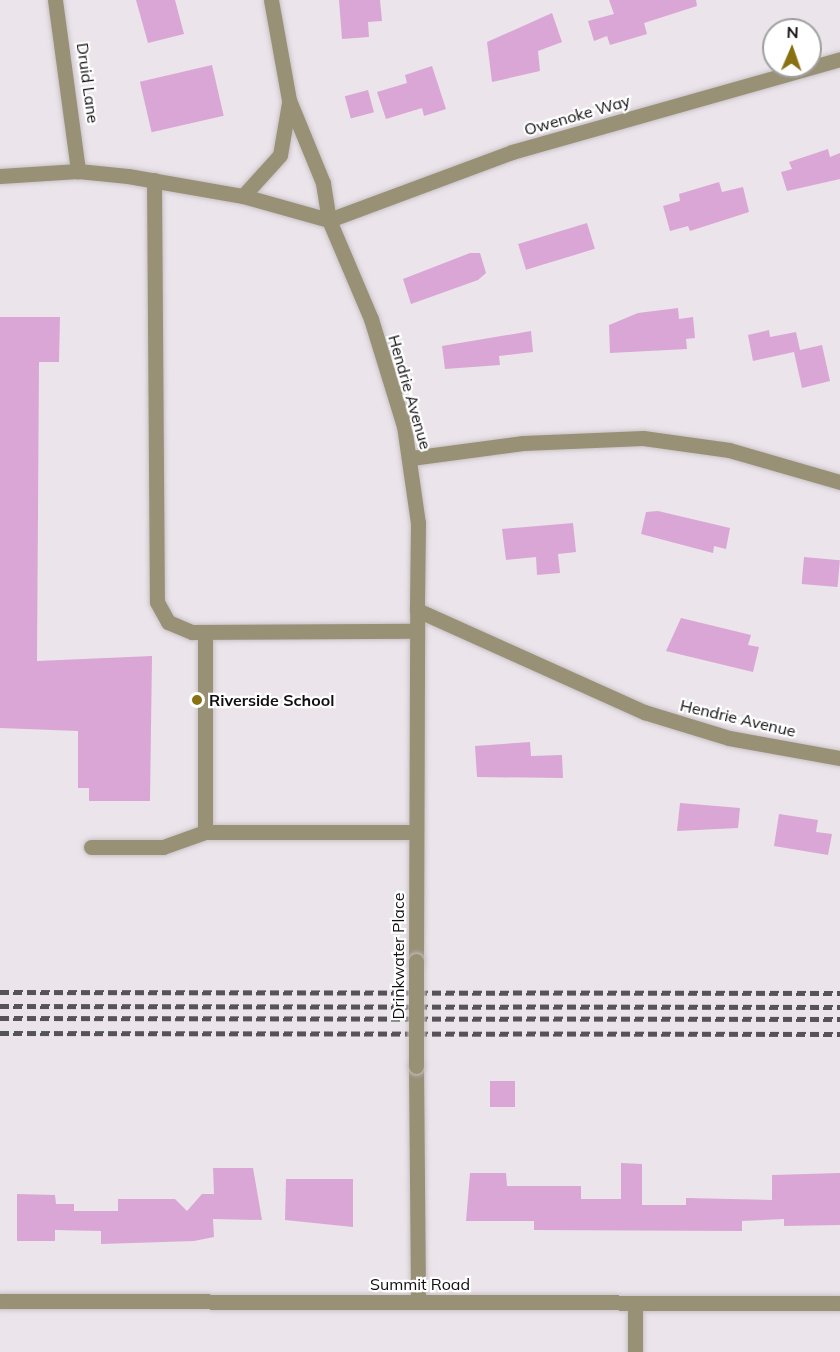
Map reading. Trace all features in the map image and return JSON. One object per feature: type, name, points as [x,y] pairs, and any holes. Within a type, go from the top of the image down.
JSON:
[{"type":"street","name":"Druid Lane","points":[[55,0],[78,171]]},
{"type":"street","points":[[243,196],[280,155],[289,100],[271,0]]},
{"type":"street","name":"Owenoke Way","points":[[329,220],[512,152],[840,59]]},
{"type":"street","name":"Hendrie Avenue","points":[[289,100],[319,172],[329,220],[384,357],[411,458],[418,523],[417,610],[644,712],[729,738],[840,759]]},
{"type":"street","points":[[0,176],[78,171],[154,180],[243,196],[329,220]]},
{"type":"street","points":[[154,180],[157,602],[168,622],[205,632],[417,631]]},
{"type":"street","points":[[411,458],[523,442],[643,438],[729,450],[840,482]]},
{"type":"street","name":"Drinkwater Place","points":[[417,610],[418,1301]]},
{"type":"street","points":[[205,632],[206,832]]},
{"type":"street","points":[[91,847],[163,846],[206,832],[416,832]]},
{"type":"street","name":"Summit Road","points":[[0,1301],[840,1303]]},
{"type":"street","points":[[635,1304],[635,1352]]},
{"type":"building","points":[[136,0],[175,0],[184,34],[148,43]]},
{"type":"building","points":[[339,0],[380,0],[382,21],[368,22],[369,37],[342,39]]},
{"type":"building","points":[[609,0],[696,0],[697,6],[644,23],[647,34],[610,45],[607,36],[594,41],[588,21],[614,14]]},
{"type":"building","points":[[552,13],[562,42],[538,51],[540,71],[492,82],[487,42]]},
{"type":"building","points":[[212,65],[224,116],[152,132],[140,82]]},
{"type":"building","points":[[432,66],[446,109],[424,116],[422,108],[386,119],[377,92],[407,83],[405,75]]},
{"type":"building","points":[[368,90],[374,112],[351,118],[345,96]]},
{"type":"building","points":[[828,149],[830,157],[840,153],[840,179],[787,191],[781,172],[792,169],[789,162]]},
{"type":"building","points":[[719,182],[722,192],[743,187],[749,212],[690,231],[688,226],[670,231],[663,206],[680,201],[679,194]]},
{"type":"building","points":[[587,223],[595,249],[526,270],[518,244]]},
{"type":"building","points":[[470,253],[480,253],[486,273],[478,280],[411,304],[403,279]]},
{"type":"building","points":[[678,308],[679,319],[693,317],[695,338],[686,339],[687,349],[610,353],[609,325],[638,313]]},
{"type":"building","points":[[0,317],[60,317],[59,362],[39,362],[37,661],[152,656],[150,801],[89,801],[89,788],[78,788],[78,731],[0,728]]},
{"type":"building","points":[[769,330],[770,337],[796,332],[800,350],[822,345],[830,381],[802,388],[794,352],[753,361],[748,335]]},
{"type":"building","points":[[531,331],[533,352],[499,356],[500,365],[445,369],[442,346]]},
{"type":"building","points":[[658,511],[730,528],[726,549],[714,546],[713,553],[641,534],[646,512]]},
{"type":"building","points":[[573,523],[576,552],[558,554],[560,573],[537,575],[536,557],[506,560],[502,529]]},
{"type":"building","points":[[804,557],[840,560],[838,587],[802,584]]},
{"type":"building","points":[[681,618],[751,635],[748,645],[759,647],[753,672],[666,651]]},
{"type":"building","points":[[530,742],[531,756],[562,755],[563,778],[477,777],[475,746]]},
{"type":"building","points":[[680,803],[740,808],[738,828],[677,831]]},
{"type":"building","points":[[779,814],[818,820],[816,832],[832,834],[828,855],[774,846]]},
{"type":"building","points":[[490,1081],[515,1081],[515,1107],[490,1107]]},
{"type":"building","points":[[621,1163],[642,1164],[642,1205],[686,1205],[686,1198],[772,1200],[772,1175],[840,1173],[840,1225],[784,1226],[784,1219],[742,1221],[742,1231],[534,1230],[534,1221],[466,1221],[470,1173],[506,1173],[507,1186],[581,1186],[581,1199],[621,1199]]},
{"type":"building","points":[[213,1168],[253,1168],[262,1220],[213,1219],[214,1237],[194,1241],[101,1244],[101,1231],[55,1230],[55,1241],[17,1241],[17,1194],[55,1195],[56,1204],[74,1204],[74,1211],[118,1211],[118,1199],[175,1199],[187,1211],[202,1194],[214,1194]]},
{"type":"building","points":[[286,1179],[353,1179],[353,1227],[285,1220]]},
{"type":"railway","points":[[0,992],[840,993]]},
{"type":"railway","points":[[0,1006],[840,1007]]},
{"type":"railway","points":[[0,1018],[840,1019]]},
{"type":"railway","points":[[0,1033],[840,1034]]},
{"type":"place","name":"Riverside School","points":[[197,700]]}]
